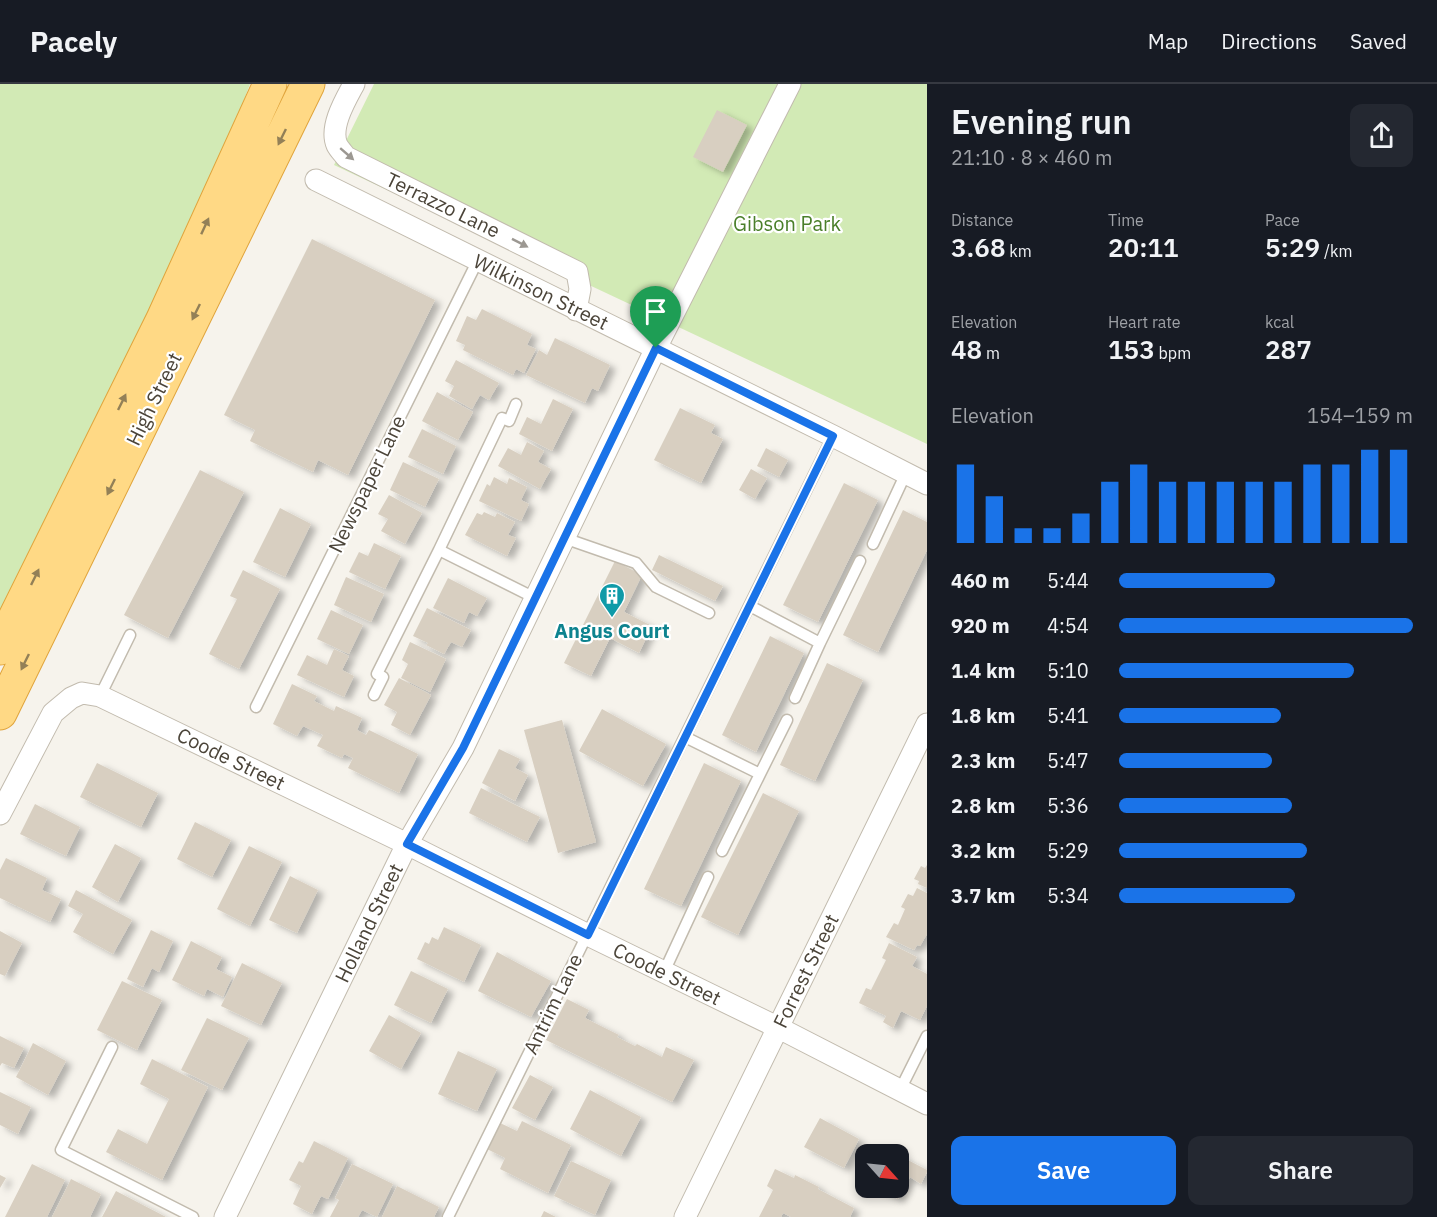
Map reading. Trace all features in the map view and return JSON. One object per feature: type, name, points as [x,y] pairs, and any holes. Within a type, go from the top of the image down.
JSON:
[{"type":"highway","name":"High Street","points":[[0,648],[163,319],[270,84]]},
{"type":"highway","name":"High Street","points":[[0,714],[308,84]]},
{"type":"street","name":"Terrazzo Lane","points":[[354,84],[340,110],[335,133],[337,144],[346,157],[577,272],[580,289],[576,310]]},
{"type":"street","name":"Holland Street","points":[[225,1217],[407,844],[463,748],[656,348],[790,84]]},
{"type":"street","name":"Wilkinson Street","points":[[316,180],[927,484]]},
{"type":"street","name":"Coode Street","points":[[91,695],[407,844],[927,1104]]},
{"type":"street","points":[[0,814],[52,713],[71,698],[91,695]]},
{"type":"street","name":"Forrest Street","points":[[685,1217],[927,724]]},
{"type":"lane","name":"Newspaper Lane","points":[[256,707],[478,260]]},
{"type":"lane","points":[[374,695],[383,677],[377,674],[502,418],[509,421],[516,404]]},
{"type":"lane","name":"Antrim Lane","points":[[448,1217],[833,436]]},
{"type":"lane","points":[[873,544],[906,473]]},
{"type":"lane","points":[[564,538],[636,563],[656,587],[709,613]]},
{"type":"lane","points":[[439,550],[535,598]]},
{"type":"lane","points":[[795,698],[860,561]]},
{"type":"lane","points":[[750,606],[820,643]]},
{"type":"lane","points":[[91,695],[130,635]]},
{"type":"lane","points":[[722,851],[787,720]]},
{"type":"lane","points":[[685,737],[760,774]]},
{"type":"lane","points":[[664,972],[708,877]]},
{"type":"lane","points":[[900,1090],[927,1035]]},
{"type":"lane","points":[[112,1047],[61,1150],[193,1217]]},
{"type":"green space","points":[[0,84],[250,84],[220,164],[0,623]]},
{"type":"green space","name":"Gibson Park","points":[[374,84],[927,84],[927,444],[334,165]]},
{"type":"building","points":[[717,110],[747,125],[723,172],[693,157]]},
{"type":"building","points":[[312,239],[435,300],[348,475],[318,460],[313,472],[250,441],[255,430],[224,415]]},
{"type":"building","points":[[482,309],[532,334],[527,345],[536,349],[524,373],[516,369],[513,375],[463,350],[465,345],[456,341],[467,316],[476,320]]},
{"type":"building","points":[[555,338],[610,365],[598,391],[592,388],[585,403],[526,375],[539,350],[547,355]]},
{"type":"building","points":[[456,360],[499,383],[489,400],[480,395],[472,409],[449,396],[454,386],[445,381]]},
{"type":"building","points":[[437,392],[473,412],[458,440],[422,421]]},
{"type":"building","points":[[553,399],[573,409],[552,451],[519,434],[527,417],[541,424]]},
{"type":"building","points":[[680,408],[715,425],[711,433],[723,439],[701,483],[654,460]]},
{"type":"building","points":[[422,429],[456,446],[443,474],[408,457]]},
{"type":"building","points":[[527,442],[544,451],[538,462],[551,469],[540,489],[498,466],[508,448],[521,455]]},
{"type":"building","points":[[766,448],[788,460],[779,477],[757,466]]},
{"type":"building","points":[[403,462],[439,479],[425,507],[390,490]]},
{"type":"building","points":[[751,469],[767,478],[755,499],[739,490]]},
{"type":"building","points":[[200,470],[244,492],[168,638],[124,615]]},
{"type":"building","points":[[494,477],[507,484],[509,478],[527,487],[521,500],[529,504],[521,521],[479,501],[487,484],[490,486]]},
{"type":"building","points":[[844,483],[878,500],[818,622],[783,605]]},
{"type":"building","points":[[389,495],[422,513],[405,544],[381,531],[388,519],[378,514]]},
{"type":"building","points":[[280,508],[311,524],[285,577],[253,562]]},
{"type":"building","points":[[903,510],[927,522],[927,550],[878,652],[843,635]]},
{"type":"building","points":[[484,512],[495,517],[497,513],[515,522],[508,535],[516,538],[507,556],[465,535],[477,513],[482,515]]},
{"type":"building","points":[[374,543],[401,556],[385,589],[349,572],[359,552],[368,556]]},
{"type":"building","points":[[659,555],[723,586],[715,601],[652,570]]},
{"type":"building","name":"Angus Court","points":[[615,561],[642,575],[624,612],[652,626],[639,653],[610,638],[591,676],[564,663]]},
{"type":"building","points":[[243,570],[280,589],[239,669],[209,654],[237,599],[230,596]]},
{"type":"building","points":[[346,577],[384,594],[371,622],[334,605]]},
{"type":"building","points":[[448,578],[487,598],[477,616],[469,612],[464,623],[433,608]]},
{"type":"building","points":[[427,608],[471,630],[462,647],[451,642],[444,654],[413,636]]},
{"type":"building","points":[[331,610],[363,625],[349,654],[317,639]]},
{"type":"building","points":[[770,636],[804,653],[756,752],[722,735]]},
{"type":"building","points":[[410,642],[446,659],[430,692],[401,678],[408,664],[402,660]]},
{"type":"building","points":[[334,649],[349,656],[342,670],[354,676],[344,697],[297,675],[307,655],[327,665]]},
{"type":"building","points":[[827,663],[863,680],[815,781],[780,765]]},
{"type":"building","points":[[399,678],[431,695],[410,735],[391,725],[397,712],[384,705]]},
{"type":"building","points":[[292,684],[317,696],[314,701],[334,711],[336,706],[362,718],[357,730],[366,735],[369,730],[418,754],[399,793],[348,768],[353,758],[344,754],[342,758],[317,746],[323,735],[303,726],[297,736],[273,724]]},
{"type":"building","points":[[602,709],[666,744],[643,786],[579,751]]},
{"type":"building","points":[[562,720],[596,842],[558,853],[524,730]]},
{"type":"building","points":[[499,749],[520,759],[515,768],[528,775],[515,801],[482,783]]},
{"type":"building","points":[[97,763],[158,793],[141,827],[80,797]]},
{"type":"building","points":[[704,763],[741,781],[681,906],[644,889]]},
{"type":"building","points":[[481,788],[540,817],[527,842],[469,813]]},
{"type":"building","points":[[763,793],[799,811],[738,935],[701,917]]},
{"type":"building","points":[[35,804],[80,827],[66,856],[20,834]]},
{"type":"building","points":[[195,822],[231,840],[212,877],[177,859]]},
{"type":"building","points":[[115,844],[141,858],[118,902],[92,887]]},
{"type":"building","points":[[249,846],[282,862],[250,926],[217,909]]},
{"type":"building","points":[[6,858],[47,878],[42,890],[61,899],[50,922],[0,898],[0,870]]},
{"type":"building","points":[[927,865],[927,888],[918,884],[919,881],[914,879],[921,866],[925,868]]},
{"type":"building","points":[[290,876],[318,890],[297,933],[269,920]]},
{"type":"building","points":[[917,888],[927,893],[927,934],[920,946],[917,945],[914,950],[886,937],[894,923],[898,925],[905,909],[901,907],[908,894],[913,896]]},
{"type":"building","points":[[76,890],[132,920],[113,954],[73,932],[83,914],[68,906]]},
{"type":"building","points":[[444,927],[481,945],[464,982],[417,959],[425,942],[429,944],[432,937],[438,940]]},
{"type":"building","points":[[151,930],[173,941],[159,972],[152,968],[143,987],[127,979]]},
{"type":"building","points":[[0,931],[22,943],[5,976],[0,974]]},
{"type":"building","points":[[191,941],[222,957],[216,969],[232,977],[223,997],[207,989],[204,996],[172,980]]},
{"type":"building","points":[[889,943],[917,957],[912,966],[927,974],[927,1006],[920,1020],[901,1011],[893,1028],[883,1022],[886,1016],[859,1003],[866,988],[871,990],[886,960],[882,958]]},
{"type":"building","points":[[497,952],[551,981],[531,1017],[478,991]]},
{"type":"building","points":[[242,963],[282,983],[261,1025],[221,1006]]},
{"type":"building","points":[[411,971],[448,989],[431,1023],[394,1005]]},
{"type":"building","points":[[122,981],[162,1000],[137,1050],[97,1030]]},
{"type":"building","points":[[567,999],[589,1010],[585,1018],[635,1046],[637,1044],[662,1057],[666,1047],[694,1060],[672,1102],[546,1040]]},
{"type":"building","points":[[389,1015],[421,1033],[401,1069],[369,1051]]},
{"type":"building","points":[[207,1018],[249,1038],[222,1090],[181,1070]]},
{"type":"building","points":[[0,1036],[24,1048],[14,1068],[2,1063],[0,1066]]},
{"type":"building","points":[[33,1043],[66,1061],[48,1095],[16,1077]]},
{"type":"building","points":[[458,1051],[497,1069],[477,1111],[438,1094]]},
{"type":"building","points":[[152,1059],[208,1087],[162,1180],[106,1152],[118,1129],[147,1144],[169,1099],[140,1084]]},
{"type":"building","points":[[530,1075],[553,1087],[535,1120],[512,1108]]},
{"type":"building","points":[[590,1090],[641,1117],[621,1156],[570,1129]]},
{"type":"building","points":[[0,1092],[31,1107],[18,1134],[0,1125]]},
{"type":"building","points":[[820,1118],[859,1139],[844,1168],[804,1147]]},
{"type":"building","points":[[522,1121],[571,1145],[548,1193],[500,1169],[505,1158],[487,1149],[500,1123],[517,1131]]},
{"type":"building","points":[[314,1141],[348,1158],[328,1199],[321,1196],[312,1214],[293,1204],[301,1186],[289,1180],[299,1161],[303,1163]]},
{"type":"building","points":[[571,1161],[611,1180],[595,1215],[554,1196]]},
{"type":"building","points":[[909,1161],[927,1170],[921,1184],[910,1177],[909,1179]]},
{"type":"building","points":[[32,1164],[65,1180],[47,1217],[5,1217]]},
{"type":"building","points":[[352,1164],[393,1184],[377,1217],[362,1210],[358,1217],[330,1217],[339,1200],[335,1198]]},
{"type":"building","points":[[775,1169],[794,1178],[795,1175],[854,1208],[850,1217],[791,1217],[783,1213],[781,1217],[759,1217],[773,1190],[767,1186]]},
{"type":"building","points":[[0,1175],[6,1178],[0,1188]]},
{"type":"building","points":[[71,1179],[101,1194],[90,1217],[52,1217]]},
{"type":"building","points":[[397,1186],[439,1207],[434,1217],[382,1217]]},
{"type":"building","points":[[116,1191],[166,1217],[102,1217]]},
{"type":"building","points":[[544,1211],[556,1217],[541,1217]]},
{"type":"place","name":"Angus Court","points":[[612,619]]},
{"type":"route","points":[[656,348],[833,436],[588,935],[407,844],[463,748],[656,348]]}]
